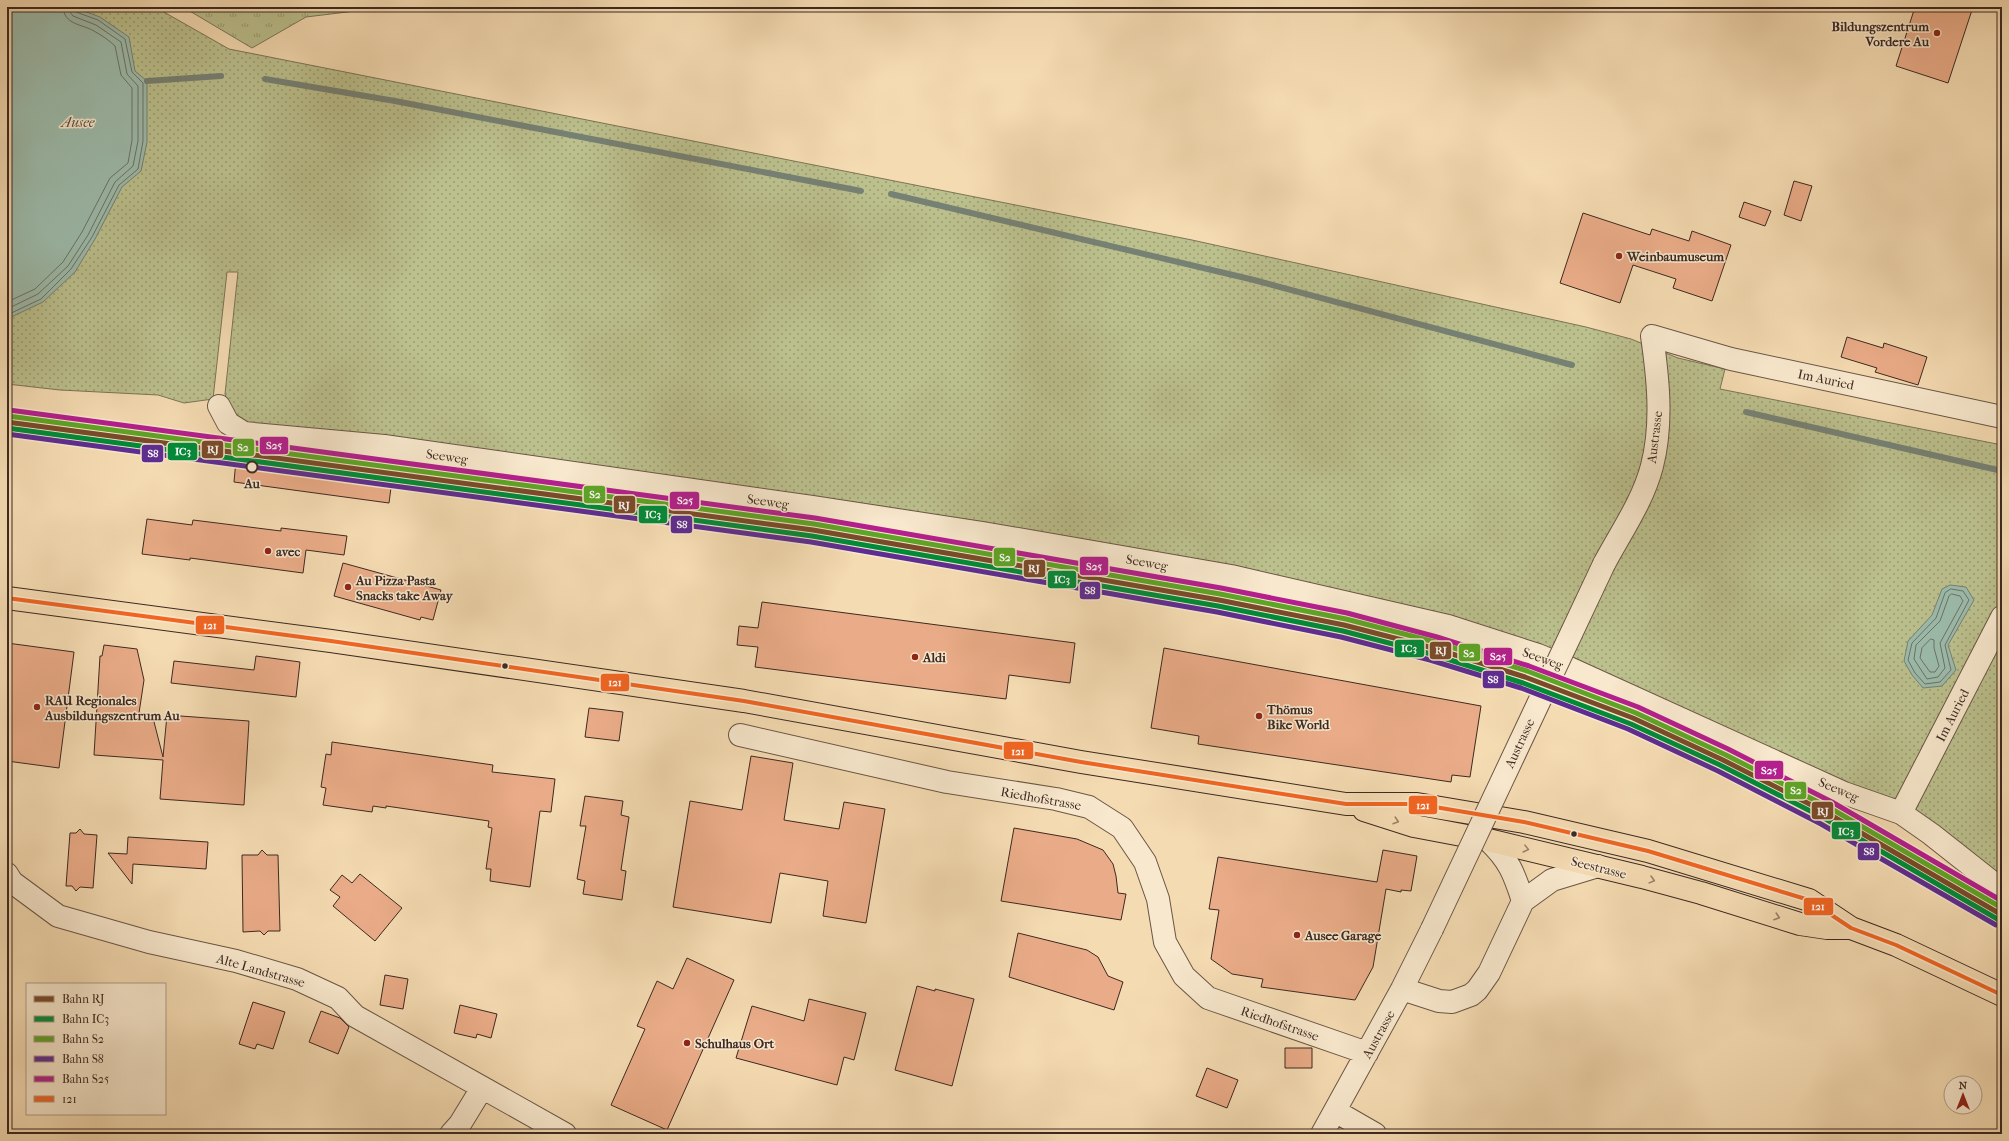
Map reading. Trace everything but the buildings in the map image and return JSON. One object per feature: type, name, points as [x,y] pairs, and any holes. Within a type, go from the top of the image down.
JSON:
[{"type":"main road","name":"Seestrasse","points":[[7,598],[331,641],[737,700],[1081,762],[1346,804],[1414,826],[1488,840],[1598,866],[1701,893],[1800,924],[1827,928],[1851,928]]},
{"type":"main road","name":"Seestrasse","points":[[1346,804],[1416,804],[1524,822],[1581,834],[1671,858],[1809,900],[1851,928],[1896,944],[2002,995]]},
{"type":"street","name":"Im Auried","points":[[1652,336],[1731,359],[2002,417]]},
{"type":"street","name":"Austrasse","points":[[1322,1134],[1368,1053],[1432,929],[1604,564],[1640,496],[1652,466],[1657,434],[1659,385],[1652,336]]},
{"type":"street","name":"Seeweg","points":[[219,406],[228,423],[244,433],[384,446],[983,533],[1231,576],[1448,626],[1538,655],[1844,793],[1901,813],[1931,834],[2002,890]]},
{"type":"street","name":"Im Auried","points":[[1901,813],[2002,617]]},
{"type":"street","name":"Riedhofstrasse","points":[[740,735],[947,782],[1056,799],[1089,807],[1122,828],[1145,862],[1158,899],[1165,942],[1184,976],[1208,998],[1368,1053]]},
{"type":"street","points":[[1488,840],[1503,855],[1513,871],[1524,901]]},
{"type":"street","points":[[1402,989],[1439,1001],[1452,1002],[1471,995],[1477,990],[1489,973],[1524,901],[1552,880],[1598,866]]},
{"type":"street","name":"Alte Landstrasse","points":[[7,874],[12,882],[58,916],[149,942],[236,961],[297,979],[338,998],[355,1016],[565,1134]]},
{"type":"street","points":[[451,1134],[460,1124],[482,1088]]},
{"type":"street","points":[[1335,1111],[1374,1134]]},
{"type":"green space","points":[[7,7],[155,7],[229,49],[1192,240],[1586,327],[1631,339],[1678,358],[1725,369],[1720,389],[2002,445],[2002,608],[1899,808],[1445,619],[242,424],[230,411],[225,394],[238,272],[227,272],[213,399],[184,403],[158,395],[60,390],[7,384]]},
{"type":"green space","points":[[183,7],[380,8],[306,17],[252,48]]},
{"type":"green space","points":[[2002,633],[2002,887],[1904,812]]},
{"type":"water","name":"Ausee","points":[[7,7],[73,7],[100,17],[129,37],[135,71],[147,81],[147,142],[141,171],[122,187],[95,239],[75,272],[43,302],[7,319]]},
{"type":"water","points":[[1950,585],[1966,587],[1974,600],[1948,645],[1956,670],[1942,686],[1923,688],[1912,675],[1904,661],[1908,641],[1932,615],[1942,589]]},
{"type":"waterway","points":[[147,81],[221,76]]},
{"type":"waterway","points":[[265,79],[395,101],[861,191]]},
{"type":"waterway","points":[[891,194],[1254,280],[1572,365]]},
{"type":"waterway","points":[[1746,412],[2002,471]]},
{"type":"rail line","name":"S25","points":[[9,410],[815,518],[1221,588],[1347,613],[1437,637],[1529,666],[1638,707],[1728,749],[1832,802],[2002,901]]},
{"type":"rail line","name":"S2","points":[[8,416],[814,524],[1220,594],[1346,619],[1435,642],[1527,671],[1636,713],[1726,755],[1830,808],[2002,908]]},
{"type":"rail line","name":"RJ","points":[[7,422],[813,530],[1219,600],[1344,625],[1433,648],[1525,677],[1633,718],[1723,760],[1827,813],[2002,915]]},
{"type":"rail line","name":"IC3","points":[[7,428],[812,536],[1218,606],[1343,631],[1431,654],[1523,683],[1631,724],[1720,765],[1824,818],[1999,920]]},
{"type":"rail line","name":"S8","points":[[7,434],[811,542],[1217,612],[1341,637],[1430,660],[1521,688],[1628,729],[1718,771],[1821,824],[1996,925]]},
{"type":"transit line","name":"121","points":[[7,598],[331,641],[744,701],[1081,762],[1346,804],[1417,804],[1524,822],[1648,851],[1809,900],[1851,928],[1896,945],[2002,995]]},
{"type":"place","name":"Bildungszentrum Vordere Au","points":[[1937,33]]},
{"type":"place","name":"Weinbaumuseum","points":[[1619,256]]},
{"type":"place","name":"Au","points":[[252,467]]},
{"type":"place","name":"avec","points":[[268,551]]},
{"type":"place","name":"Au Pizza Pasta Snacks take Away","points":[[348,587]]},
{"type":"place","name":"Aldi","points":[[915,657]]},
{"type":"place","name":"RAU Regionales Ausbildungszentrum Au","points":[[37,707]]},
{"type":"place","name":"Thömus Bike World","points":[[1259,716]]},
{"type":"place","name":"Ausee Garage","points":[[1297,935]]},
{"type":"place","name":"Schulhaus Ort","points":[[687,1043]]}]
